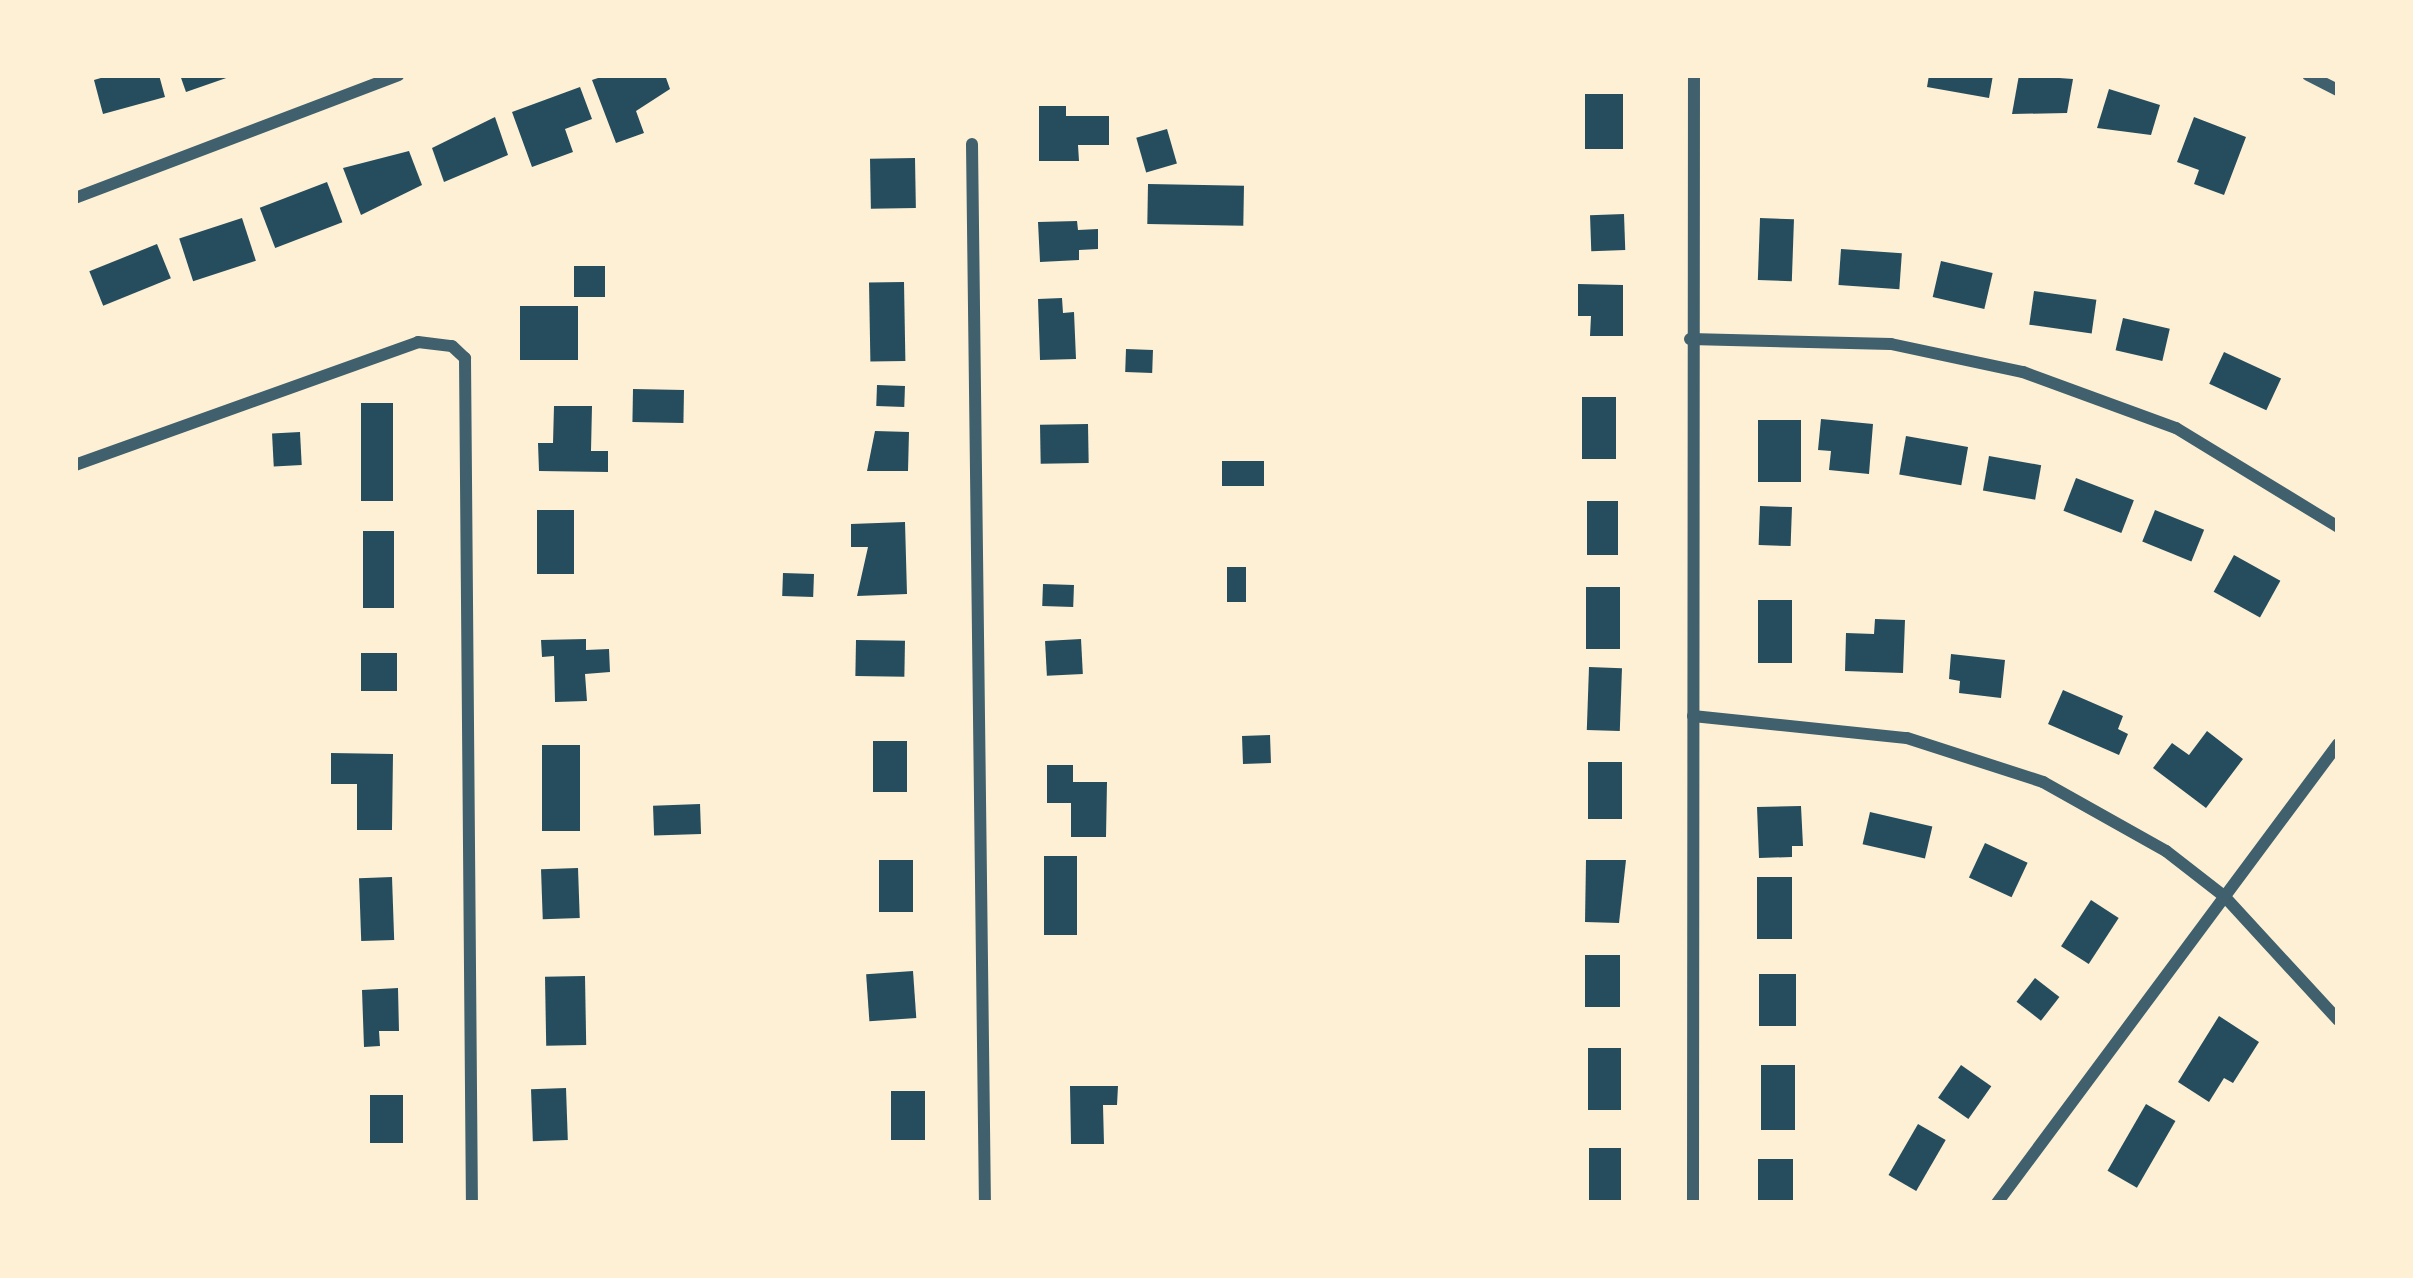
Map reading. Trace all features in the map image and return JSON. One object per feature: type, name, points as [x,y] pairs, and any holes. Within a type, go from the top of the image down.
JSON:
[{"type":"street","points":[[75,198],[398,75]]},
{"type":"street","points":[[1693,1203],[1690,339],[1694,75]]},
{"type":"street","points":[[2308,75],[2338,90]]},
{"type":"street","points":[[972,144],[985,1203]]},
{"type":"street","points":[[1690,339],[1891,344],[2023,372],[2176,428],[2338,526]]},
{"type":"street","points":[[75,465],[418,342],[452,346],[465,358],[472,1203]]},
{"type":"street","points":[[1694,716],[1836,728],[1976,757],[2100,810],[2224,897],[2338,1020]]},
{"type":"street","points":[[1997,1203],[2338,744]]},
{"type":"building","points":[[111,75],[159,75],[165,97],[103,114],[94,80]]},
{"type":"building","points":[[180,75],[232,75],[232,76],[186,92]]},
{"type":"building","points":[[607,75],[665,75],[670,89],[636,111],[644,133],[616,143],[592,80]]},
{"type":"building","points":[[1929,75],[1993,75],[1989,98],[1927,87]]},
{"type":"building","points":[[2019,75],[2073,79],[2067,113],[2012,114]]},
{"type":"building","points":[[580,87],[592,119],[565,129],[573,152],[532,167],[512,112]]},
{"type":"building","points":[[2109,89],[2160,105],[2151,135],[2097,128]]},
{"type":"building","points":[[1585,94],[1623,94],[1623,149],[1585,149]]},
{"type":"building","points":[[1039,106],[1066,106],[1066,116],[1109,116],[1109,145],[1078,145],[1079,161],[1039,161]]},
{"type":"building","points":[[495,117],[508,155],[444,182],[432,148]]},
{"type":"building","points":[[2194,117],[2246,137],[2224,195],[2194,184],[2199,170],[2177,162]]},
{"type":"building","points":[[1167,129],[1177,164],[1146,172],[1136,138]]},
{"type":"building","points":[[409,151],[422,185],[361,215],[343,168]]},
{"type":"building","points":[[915,158],[916,208],[871,209],[870,159]]},
{"type":"building","points":[[327,182],[342,222],[275,248],[260,208]]},
{"type":"building","points":[[1148,184],[1244,186],[1243,226],[1147,224]]},
{"type":"building","points":[[1624,214],[1625,250],[1591,251],[1590,215]]},
{"type":"building","points":[[242,218],[256,261],[193,281],[179,238]]},
{"type":"building","points":[[1760,218],[1794,219],[1792,281],[1758,280]]},
{"type":"building","points":[[1077,221],[1078,230],[1098,229],[1098,249],[1079,250],[1079,260],[1040,262],[1038,222]]},
{"type":"building","points":[[157,244],[171,278],[103,306],[89,271]]},
{"type":"building","points":[[1841,249],[1902,253],[1899,289],[1838,285]]},
{"type":"building","points":[[1941,261],[1993,273],[1984,309],[1933,297]]},
{"type":"building","points":[[574,266],[605,266],[605,297],[574,297]]},
{"type":"building","points":[[904,282],[905,361],[870,362],[869,283]]},
{"type":"building","points":[[1578,284],[1623,285],[1623,336],[1590,336],[1591,316],[1578,316]]},
{"type":"building","points":[[2034,291],[2096,300],[2092,333],[2029,325]]},
{"type":"building","points":[[1062,298],[1063,313],[1074,312],[1076,359],[1040,360],[1038,299]]},
{"type":"building","points":[[520,306],[578,306],[578,360],[520,360]]},
{"type":"building","points":[[2123,318],[2170,329],[2162,361],[2116,350]]},
{"type":"building","points":[[1126,349],[1153,350],[1152,373],[1125,372]]},
{"type":"building","points":[[2224,352],[2281,379],[2266,410],[2209,384]]},
{"type":"building","points":[[877,385],[905,386],[904,407],[876,406]]},
{"type":"building","points":[[633,389],[684,390],[683,423],[632,422]]},
{"type":"building","points":[[1582,397],[1616,397],[1616,459],[1582,459]]},
{"type":"building","points":[[361,403],[393,403],[393,501],[361,501]]},
{"type":"building","points":[[554,406],[592,406],[591,451],[608,451],[608,472],[539,471],[538,443],[553,443]]},
{"type":"building","points":[[1821,419],[1873,424],[1869,474],[1829,470],[1831,451],[1818,450]]},
{"type":"building","points":[[1758,420],[1801,420],[1801,482],[1758,482]]},
{"type":"building","points":[[1088,424],[1089,463],[1041,464],[1040,425]]},
{"type":"building","points":[[875,431],[909,432],[908,471],[867,471]]},
{"type":"building","points":[[300,432],[302,465],[274,466],[272,433]]},
{"type":"building","points":[[1906,436],[1968,447],[1961,485],[1899,474]]},
{"type":"building","points":[[1989,456],[2041,465],[2035,500],[1983,490]]},
{"type":"building","points":[[1222,461],[1264,461],[1264,486],[1222,486]]},
{"type":"building","points":[[2076,478],[2134,500],[2121,533],[2063,511]]},
{"type":"building","points":[[1587,501],[1618,501],[1618,555],[1587,555]]},
{"type":"building","points":[[1760,506],[1792,507],[1791,546],[1759,545]]},
{"type":"building","points":[[537,510],[574,510],[574,574],[537,574]]},
{"type":"building","points":[[2155,510],[2204,530],[2191,561],[2142,542]]},
{"type":"building","points":[[905,522],[907,594],[857,596],[868,547],[851,547],[851,524]]},
{"type":"building","points":[[363,531],[394,531],[394,608],[363,608]]},
{"type":"building","points":[[2234,555],[2280,581],[2260,617],[2214,592]]},
{"type":"building","points":[[1227,567],[1246,567],[1246,602],[1227,602]]},
{"type":"building","points":[[783,573],[814,574],[813,597],[782,596]]},
{"type":"building","points":[[1043,584],[1074,585],[1073,607],[1042,606]]},
{"type":"building","points":[[1586,587],[1620,587],[1620,649],[1586,649]]},
{"type":"building","points":[[1758,600],[1792,600],[1792,663],[1758,663]]},
{"type":"building","points":[[1875,619],[1905,620],[1903,673],[1845,671],[1846,633],[1874,634]]},
{"type":"building","points":[[586,639],[586,650],[609,649],[610,672],[585,674],[587,701],[555,702],[554,656],[542,657],[541,640]]},
{"type":"building","points":[[1081,639],[1083,674],[1047,676],[1045,641]]},
{"type":"building","points":[[856,640],[905,641],[904,677],[855,676]]},
{"type":"building","points":[[361,653],[397,653],[397,691],[361,691]]},
{"type":"building","points":[[1951,654],[2005,660],[2001,698],[1959,693],[1960,681],[1949,679]]},
{"type":"building","points":[[1589,667],[1622,668],[1620,731],[1587,730]]},
{"type":"building","points":[[2063,690],[2123,716],[2118,729],[2128,734],[2119,755],[2048,724]]},
{"type":"building","points":[[2207,731],[2243,759],[2206,808],[2153,768],[2172,743],[2189,755]]},
{"type":"building","points":[[1270,735],[1271,763],[1243,764],[1242,736]]},
{"type":"building","points":[[873,741],[907,741],[907,792],[873,792]]},
{"type":"building","points":[[542,745],[580,745],[580,831],[542,831]]},
{"type":"building","points":[[331,753],[393,754],[392,830],[357,830],[357,784],[331,784]]},
{"type":"building","points":[[1588,762],[1622,762],[1622,819],[1588,819]]},
{"type":"building","points":[[1047,765],[1073,765],[1073,782],[1107,782],[1106,837],[1071,837],[1071,803],[1047,803]]},
{"type":"building","points":[[700,804],[701,834],[654,836],[653,806]]},
{"type":"building","points":[[1801,806],[1803,846],[1792,846],[1792,857],[1759,858],[1757,807]]},
{"type":"building","points":[[1870,812],[1932,826],[1925,859],[1863,844]]},
{"type":"building","points":[[1985,843],[2028,863],[2012,897],[1969,877]]},
{"type":"building","points":[[1044,856],[1077,856],[1077,935],[1044,935]]},
{"type":"building","points":[[879,860],[913,860],[913,912],[879,912]]},
{"type":"building","points":[[1586,860],[1626,860],[1619,923],[1585,922]]},
{"type":"building","points":[[578,868],[580,918],[543,919],[541,869]]},
{"type":"building","points":[[392,877],[394,940],[361,941],[359,878]]},
{"type":"building","points":[[1757,877],[1792,877],[1792,939],[1757,939]]},
{"type":"building","points":[[2091,900],[2119,918],[2089,964],[2061,946]]},
{"type":"building","points":[[1585,955],[1620,955],[1620,1007],[1585,1007]]},
{"type":"building","points":[[913,971],[916,1018],[869,1021],[866,974]]},
{"type":"building","points":[[1759,974],[1796,974],[1796,1026],[1759,1026]]},
{"type":"building","points":[[585,976],[586,1045],[546,1046],[545,977]]},
{"type":"building","points":[[2035,978],[2059,997],[2041,1021],[2017,1002]]},
{"type":"building","points":[[398,988],[399,1031],[379,1031],[380,1046],[364,1047],[362,990]]},
{"type":"building","points":[[2219,1016],[2259,1042],[2233,1083],[2224,1078],[2209,1102],[2178,1082]]},
{"type":"building","points":[[1588,1048],[1621,1048],[1621,1110],[1588,1110]]},
{"type":"building","points":[[1761,1065],[1795,1065],[1795,1130],[1761,1130]]},
{"type":"building","points":[[1961,1065],[1991,1086],[1968,1119],[1938,1098]]},
{"type":"building","points":[[1070,1086],[1118,1086],[1117,1105],[1103,1105],[1104,1144],[1071,1144]]},
{"type":"building","points":[[566,1088],[568,1140],[533,1141],[531,1089]]},
{"type":"building","points":[[891,1091],[925,1091],[925,1140],[891,1140]]},
{"type":"building","points":[[370,1095],[403,1095],[403,1143],[370,1143]]},
{"type":"building","points":[[2146,1104],[2175,1121],[2137,1188],[2108,1171]]},
{"type":"building","points":[[1918,1124],[1946,1140],[1916,1191],[1888,1175]]},
{"type":"building","points":[[1589,1148],[1621,1148],[1621,1203],[1589,1203]]},
{"type":"building","points":[[1758,1159],[1793,1159],[1793,1203],[1758,1203]]}]
